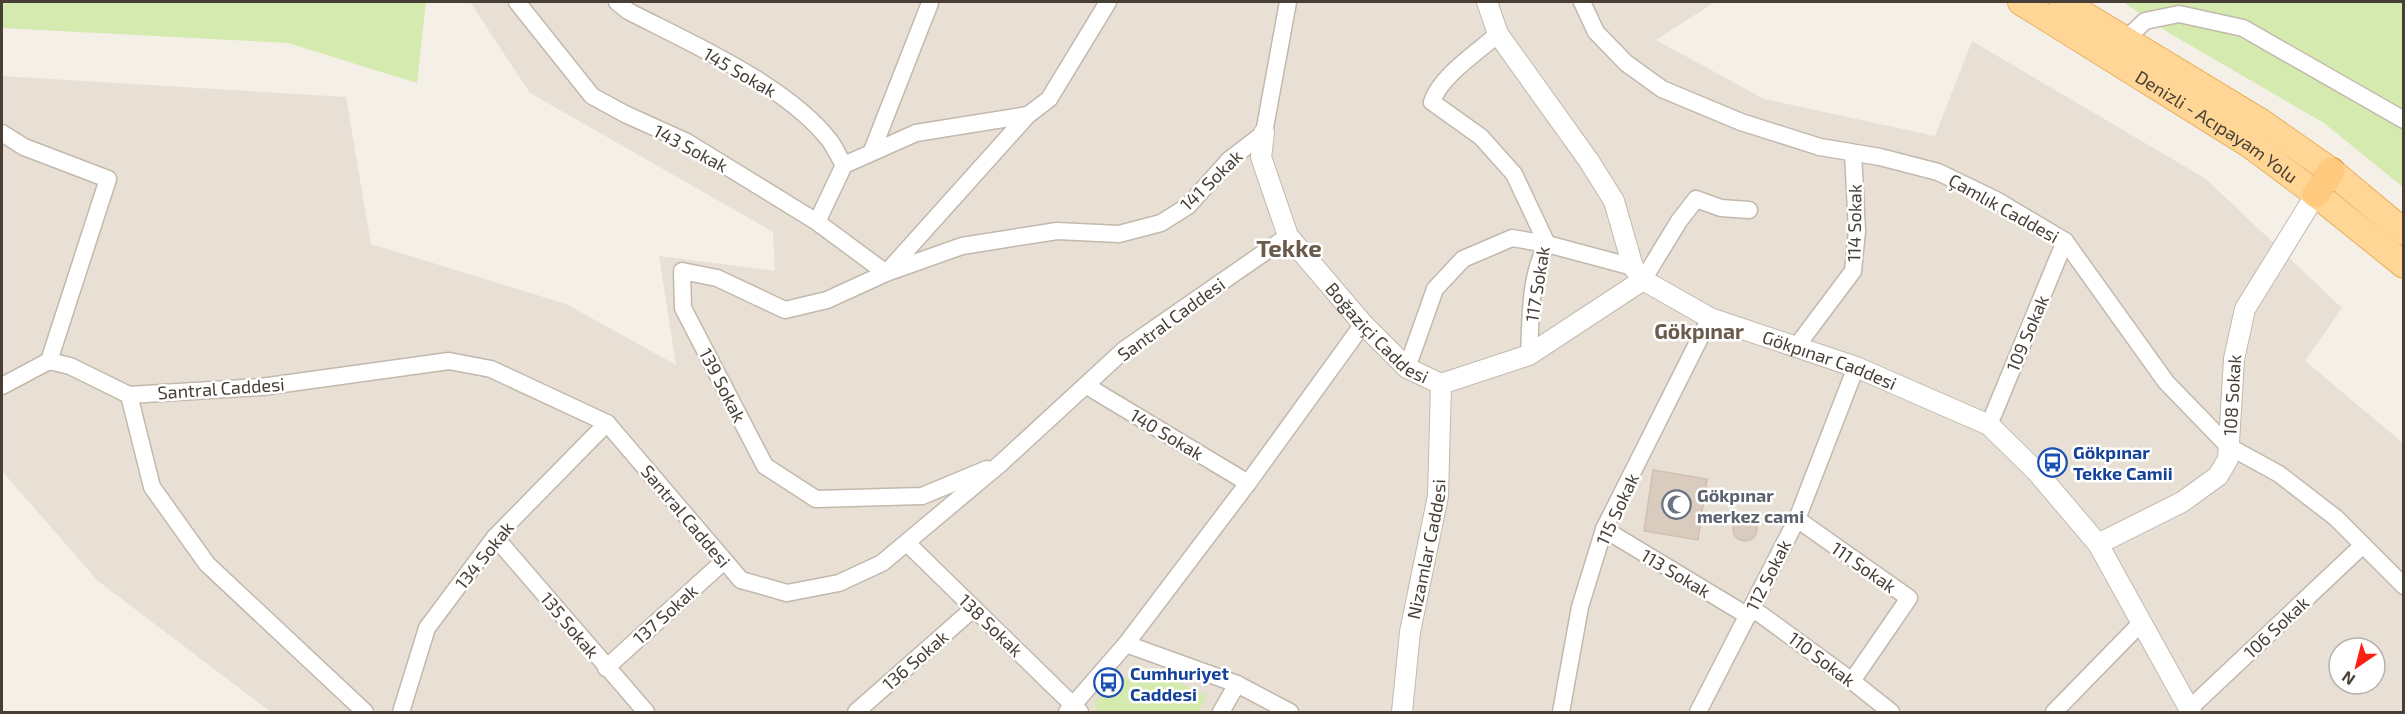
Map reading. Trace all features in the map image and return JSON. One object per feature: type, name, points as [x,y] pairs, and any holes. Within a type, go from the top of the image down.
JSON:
[{"type":"highway","points":[[2316,194],[2331,171]]},
{"type":"main road","name":"Denizli - Acıpayam Yolu","points":[[2021,2],[2249,144],[2403,264]]},
{"type":"main road","name":"Denizli - Acıpayam Yolu","points":[[2063,2],[2261,122],[2331,171],[2403,232]]},
{"type":"street","name":"143 Sokak","points":[[517,2],[592,96],[625,114],[687,142],[817,222],[886,273]]},
{"type":"street","name":"145 Sokak","points":[[618,2],[628,11],[755,79],[789,101],[829,141],[844,165]]},
{"type":"street","points":[[872,151],[927,2]]},
{"type":"street","points":[[886,273],[1028,114],[1049,99],[1108,2]]},
{"type":"street","points":[[1264,134],[1288,2]]},
{"type":"street","points":[[1487,2],[1498,34],[1589,161],[1614,201],[1638,274]]},
{"type":"street","name":"Çamlık Caddesi","points":[[1582,2],[1596,32],[1626,63],[1662,89],[1742,122],[1820,147],[1880,157],[1938,172],[1996,200],[2065,241],[2166,382],[2228,446],[2279,474],[2336,518],[2403,586]]},
{"type":"street","points":[[2126,40],[2145,21],[2179,14],[2242,28],[2403,120]]},
{"type":"street","name":"117 Sokak","points":[[1498,34],[1458,68],[1435,92],[1432,102],[1481,137],[1514,174],[1547,244],[1537,262],[1531,306],[1529,355]]},
{"type":"street","points":[[817,222],[844,165],[916,134],[1028,114]]},
{"type":"street","points":[[2,133],[24,147],[108,179],[49,361],[2,386]]},
{"type":"street","name":"Boğaziçi Caddesi","points":[[1264,134],[1261,157],[1288,236],[1363,324],[1407,368],[1441,384],[1529,355],[1638,274]]},
{"type":"street","name":"141 Sokak","points":[[886,273],[962,246],[1057,231],[1119,234],[1161,223],[1188,206],[1229,160],[1264,134]]},
{"type":"street","name":"114 Sokak","points":[[1796,347],[1853,271],[1857,231],[1853,153]]},
{"type":"street","name":"108 Sokak","points":[[2098,544],[2182,502],[2218,476],[2228,459],[2234,359],[2245,309],[2316,194]]},
{"type":"street","points":[[1638,274],[1696,199],[1721,208],[1749,210]]},
{"type":"street","name":"Santral Caddesi","points":[[49,361],[70,366],[129,395],[261,387],[449,361],[491,369],[607,423],[741,580],[787,593],[839,583],[882,563],[1000,464],[1125,349],[1288,236]]},
{"type":"street","points":[[1407,368],[1435,289],[1463,259],[1512,238],[1547,244],[1638,274]]},
{"type":"street","name":"109 Sokak","points":[[1989,425],[2065,241]]},
{"type":"street","name":"139 Sokak","points":[[886,273],[827,300],[785,310],[717,278],[682,271],[683,308],[765,466],[816,499],[922,496],[1000,464]]},
{"type":"street","name":"Gökpınar Caddesi","points":[[1638,274],[1710,318],[1856,367],[1989,425],[2036,471],[2098,544],[2190,711]]},
{"type":"street","name":"115 Sokak","points":[[1561,712],[1580,608],[1604,529],[1710,318]]},
{"type":"street","points":[[1074,710],[1248,483],[1363,324]]},
{"type":"street","name":"112 Sokak","points":[[1698,712],[1797,519],[1856,367]]},
{"type":"street","name":"Nizamlar Caddesi","points":[[1401,712],[1410,632],[1438,496],[1441,384]]},
{"type":"street","name":"140 Sokak","points":[[1087,386],[1248,483]]},
{"type":"street","points":[[129,395],[152,487],[207,564],[364,712]]},
{"type":"street","name":"134 Sokak","points":[[401,712],[427,628],[495,537],[607,423]]},
{"type":"street","name":"111 Sokak","points":[[1797,519],[1909,598],[1852,681]]},
{"type":"street","name":"113 Sokak","points":[[1604,529],[1750,612]]},
{"type":"street","name":"135 Sokak","points":[[495,537],[645,712]]},
{"type":"street","name":"138 Sokak","points":[[907,543],[1074,710]]},
{"type":"street","name":"106 Sokak","points":[[2190,711],[2363,545]]},
{"type":"street","name":"137 Sokak","points":[[606,668],[724,561]]},
{"type":"street","name":"136 Sokak","points":[[856,712],[974,608]]},
{"type":"street","name":"110 Sokak","points":[[1750,612],[1852,681],[1891,712]]},
{"type":"street","points":[[2054,712],[2141,623]]},
{"type":"street","points":[[1126,644],[1237,684],[1290,712]]},
{"type":"street","points":[[1221,712],[1237,684]]},
{"type":"shaded area","points":[[470,2],[1715,2],[1656,40],[1764,99],[1935,136],[1972,41],[2206,179],[2342,308],[2305,361],[2403,443],[2403,712],[271,712],[98,581],[2,471],[2,76],[346,97],[371,244],[566,304],[676,365],[659,256],[775,271],[773,232],[530,93]]},
{"type":"green space","points":[[2,2],[426,2],[417,83],[288,43],[2,28]]},
{"type":"green space","points":[[2123,2],[2403,2],[2403,187],[2324,123],[2169,33]]},
{"type":"green space","points":[[1142,669],[1162,675],[1207,696],[1199,712],[1097,712],[1095,700],[1120,681]]},
{"type":"building","name":"Gökpınar merkez cami","points":[[1653,470],[1707,479],[1698,540],[1644,531]]},
{"type":"building","points":[[1745,517],[1753,521],[1757,529],[1753,537],[1745,541],[1737,537],[1733,529],[1737,521]]},
{"type":"place","name":"Gökpınar Tekke Camii","points":[[2052,462]]},
{"type":"place","name":"Gökpınar merkez cami","points":[[1676,505]]},
{"type":"place","name":"Cumhuriyet Caddesi","points":[[1109,683]]},
{"type":"district","name":"Tekke","points":[[1289,247]]},
{"type":"district","name":"Gökpınar","points":[[1699,330]]}]
